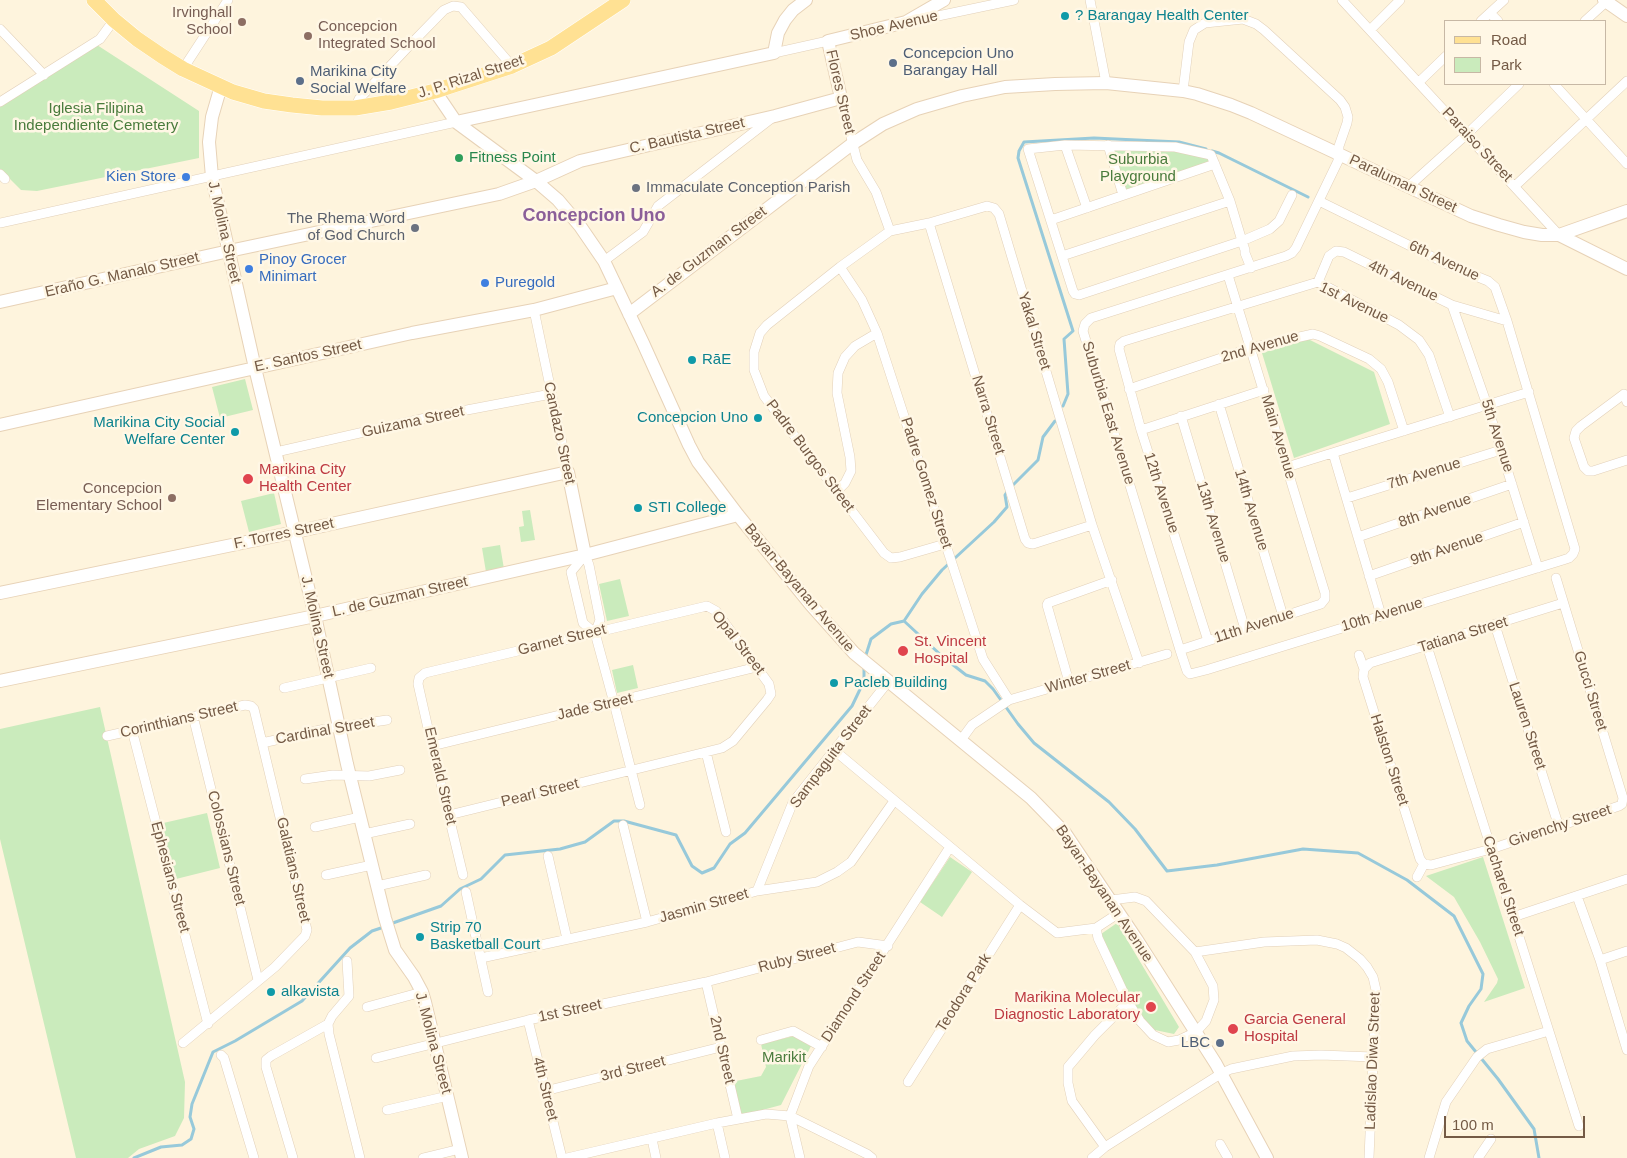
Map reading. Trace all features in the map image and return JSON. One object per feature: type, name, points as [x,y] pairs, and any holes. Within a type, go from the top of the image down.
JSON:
[{"type":"main road","name":"J. P. Rizal Street","points":[[94,0],[137,39],[183,69],[245,96],[273,102],[322,108],[355,108],[391,102],[435,91],[512,66],[550,48],[623,0]]},
{"type":"street","points":[[183,69],[228,0]]},
{"type":"street","points":[[906,22],[944,0]]},
{"type":"street","name":"Shoe Avenue","points":[[774,54],[906,22],[1014,0]]},
{"type":"street","points":[[1090,0],[1106,83]]},
{"type":"street","name":"Paraiso Street","points":[[1342,0],[1559,235],[1627,269]]},
{"type":"street","points":[[1370,30],[1400,0]]},
{"type":"street","points":[[1482,20],[1504,0]]},
{"type":"street","points":[[0,223],[774,54],[778,33],[785,20],[802,1]]},
{"type":"street","points":[[1586,20],[1605,1],[1627,16]]},
{"type":"street","points":[[355,108],[359,99],[408,46],[444,10],[453,6],[461,7],[512,66]]},
{"type":"street","points":[[1490,13],[1497,20]]},
{"type":"street","points":[[1183,91],[1189,42],[1194,30],[1205,23],[1236,19],[1249,20],[1264,30],[1343,104],[1348,117],[1338,146],[1339,153]]},
{"type":"street","points":[[0,102],[100,39],[114,20]]},
{"type":"street","points":[[0,29],[44,75]]},
{"type":"street","name":"Flores Street","points":[[828,41],[857,160],[876,192],[890,231]]},
{"type":"street","points":[[1418,82],[1444,58]]},
{"type":"street","points":[[1515,186],[1627,81]]},
{"type":"street","name":"A. de Guzman Street","points":[[629,314],[852,144],[883,124],[917,109],[962,96],[1005,87],[1106,83],[1183,91]]},
{"type":"street","points":[[1408,187],[1518,85]]},
{"type":"street","points":[[1555,85],[1627,164]]},
{"type":"street","name":"J. Molina Street","points":[[221,86],[212,117],[209,142],[212,177],[228,251],[386,922],[395,950],[422,992],[461,1154]]},
{"type":"street","name":"Bayan-Bayanan Avenue","points":[[435,91],[456,122],[536,181],[558,200],[580,226],[604,261],[698,462],[811,605],[868,666],[1031,798],[1055,822],[1078,850],[1222,1073],[1267,1158]]},
{"type":"street","name":"Paraluman Street","points":[[1183,91],[1232,105],[1485,221],[1524,232],[1550,236],[1559,235],[1627,211]]},
{"type":"street","name":"C. Bautista Street","points":[[536,181],[580,160],[775,116],[841,98]]},
{"type":"street","points":[[604,261],[643,232],[658,206],[775,116]]},
{"type":"street","points":[[1065,145],[1087,208]]},
{"type":"street","points":[[1251,268],[1242,241],[1230,201],[1211,155],[1175,147],[1065,145],[1028,149],[1072,291],[1079,295],[1242,241],[1270,229],[1276,225],[1292,195]]},
{"type":"street","points":[[1108,145],[1123,195]]},
{"type":"street","name":"Suburbia East Avenue","points":[[1190,674],[1187,671],[1180,650],[1083,331],[1085,324],[1091,318],[1251,268],[1286,256],[1292,252],[1296,248],[1338,161],[1339,153]]},
{"type":"street","points":[[1051,220],[1215,164]]},
{"type":"street","name":"Eraño G. Manalo Street","points":[[0,302],[228,251],[499,194],[536,181]]},
{"type":"street","points":[[1062,256],[1230,201]]},
{"type":"street","name":"6th Avenue","points":[[1319,201],[1495,286],[1529,392],[1575,549],[1573,554]]},
{"type":"street","name":"Yakal Street","points":[[890,231],[929,223],[987,206],[994,208],[999,214],[1092,525],[1139,663]]},
{"type":"street","name":"Narra Street","points":[[929,223],[1025,538],[1028,543],[1033,544],[1092,525]]},
{"type":"street","name":"Padre Burgos Street","points":[[890,231],[840,267],[767,325],[760,334],[754,352],[754,370],[764,396],[884,553],[891,558],[900,557],[946,544]]},
{"type":"street","name":"4th Avenue","points":[[1318,282],[1329,256],[1336,251],[1344,252],[1452,305],[1507,321]]},
{"type":"street","name":"Padre Gomez Street","points":[[840,267],[862,300],[878,333],[983,659],[1004,703]]},
{"type":"street","name":"Main Avenue","points":[[1228,275],[1288,467],[1325,593],[1325,599]]},
{"type":"street","name":"1st Avenue","points":[[1120,344],[1124,341],[1238,308],[1318,282],[1399,325],[1419,340],[1429,355],[1450,417]]},
{"type":"street","name":"E. Santos Street","points":[[0,425],[412,333],[534,310],[617,288]]},
{"type":"street","name":"5th Avenue","points":[[1452,305],[1487,405],[1538,568]]},
{"type":"street","name":"Candazo Street","points":[[534,310],[585,555]]},
{"type":"street","points":[[836,492],[845,483],[851,471],[837,393],[838,373],[845,357],[855,346],[878,333]]},
{"type":"street","name":"2nd Avenue","points":[[1129,389],[1251,348],[1313,334],[1369,360],[1380,369],[1384,375],[1404,431]]},
{"type":"street","name":"12th Avenue","points":[[1120,344],[1119,350],[1141,430],[1208,641]]},
{"type":"street","points":[[1141,430],[1264,390]]},
{"type":"street","points":[[1288,467],[1529,392]]},
{"type":"street","name":"Guizama Street","points":[[276,452],[430,417],[551,394]]},
{"type":"street","points":[[1627,402],[1624,394],[1581,426],[1576,431],[1574,438],[1584,467],[1588,470],[1593,471],[1627,460]]},
{"type":"street","name":"14th Avenue","points":[[1219,404],[1283,616]]},
{"type":"street","name":"13th Avenue","points":[[1181,416],[1245,629]]},
{"type":"street","name":"7th Avenue","points":[[1346,498],[1501,450]]},
{"type":"street","points":[[1333,453],[1381,615]]},
{"type":"street","name":"F. Torres Street","points":[[0,593],[295,532],[568,472]]},
{"type":"street","name":"8th Avenue","points":[[1358,537],[1512,484]]},
{"type":"street","name":"L. de Guzman Street","points":[[0,681],[315,616],[585,555],[738,515]]},
{"type":"street","name":"9th Avenue","points":[[1369,576],[1524,522]]},
{"type":"street","name":"10th Avenue","points":[[1190,674],[1538,568],[1563,560],[1573,554]]},
{"type":"street","points":[[595,633],[600,620],[589,565],[585,555],[571,572],[583,623],[595,633],[640,805]]},
{"type":"street","name":"Gucci Street","points":[[1556,578],[1623,798],[1622,804]]},
{"type":"street","points":[[1069,682],[1047,605],[1048,603],[1112,580]]},
{"type":"street","name":"11th Avenue","points":[[1180,650],[1321,604],[1325,599]]},
{"type":"street","name":"Tatiana Street","points":[[1364,669],[1370,664],[1563,603]]},
{"type":"street","name":"Garnet Street","points":[[420,678],[425,673],[707,606]]},
{"type":"street","name":"Opal Street","points":[[631,770],[722,748],[733,741],[771,694],[769,684],[757,667],[716,611],[707,606]]},
{"type":"street","name":"Lauren Street","points":[[1495,625],[1559,827]]},
{"type":"street","name":"Cacharel Street","points":[[1427,646],[1579,1126]]},
{"type":"street","name":"Winter Street","points":[[1004,703],[1167,654]]},
{"type":"street","name":"Halston Street","points":[[1359,655],[1364,669],[1363,677],[1420,860],[1424,864]]},
{"type":"street","name":"Jade Street","points":[[432,746],[757,667]]},
{"type":"street","points":[[284,688],[371,668]]},
{"type":"street","name":"Emerald Street","points":[[420,678],[418,684],[463,875]]},
{"type":"street","name":"Sampaguita Street","points":[[757,891],[793,802],[888,682]]},
{"type":"street","points":[[960,740],[972,725],[1004,703]]},
{"type":"street","name":"Corinthians Street","points":[[107,736],[193,716],[246,705],[251,706]]},
{"type":"street","name":"Galatians Street","points":[[183,1043],[275,967],[305,936],[307,930],[254,710],[251,706]]},
{"type":"street","name":"Colossians Street","points":[[193,716],[258,980]]},
{"type":"street","name":"Cardinal Street","points":[[262,743],[340,727],[387,720]]},
{"type":"street","name":"Ephesians Street","points":[[132,730],[208,1024]]},
{"type":"street","points":[[834,750],[1020,905],[1057,933],[1096,928],[1119,913]]},
{"type":"street","points":[[706,752],[726,832]]},
{"type":"street","points":[[305,779],[333,775],[370,776],[400,770]]},
{"type":"street","name":"Pearl Street","points":[[449,816],[631,770]]},
{"type":"street","name":"Jasmin Street","points":[[481,958],[647,922],[757,891],[817,882],[837,872],[851,862],[894,801]]},
{"type":"street","name":"Givenchy Street","points":[[1424,864],[1431,865],[1491,848],[1559,827],[1622,804]]},
{"type":"street","points":[[315,827],[360,817]]},
{"type":"street","points":[[364,834],[410,824]]},
{"type":"street","points":[[623,825],[647,922]]},
{"type":"street","name":"Diamond Street","points":[[790,1116],[809,1066],[950,847]]},
{"type":"street","points":[[548,856],[567,939]]},
{"type":"street","points":[[1417,877],[1424,864]]},
{"type":"street","points":[[326,875],[372,865]]},
{"type":"street","points":[[377,886],[426,875]]},
{"type":"street","points":[[1513,916],[1627,879]]},
{"type":"street","points":[[466,892],[488,992]]},
{"type":"street","points":[[1577,896],[1600,960],[1627,1050]]},
{"type":"street","points":[[1096,928],[1098,938],[1128,1002],[1152,1036],[1168,1042],[1180,1040],[1196,1032],[1206,1021],[1214,1000],[1213,986],[1195,952],[1146,901],[1135,897],[1111,900]]},
{"type":"street","name":"Teodora Park","points":[[908,1082],[1020,905]]},
{"type":"street","name":"Ladislao Diwa Street","points":[[1195,952],[1264,942],[1327,941],[1346,948],[1363,963],[1373,977],[1376,990],[1369,1158]]},
{"type":"street","name":"Ruby Street","points":[[706,982],[858,942],[888,946]]},
{"type":"street","points":[[1600,960],[1627,951]]},
{"type":"street","points":[[347,961],[349,996],[332,1016],[328,1024],[360,1158]]},
{"type":"street","name":"1st Street","points":[[376,1058],[528,1020],[706,982]]},
{"type":"street","name":"2nd Street","points":[[706,982],[738,1119]]},
{"type":"street","points":[[367,1007],[422,992]]},
{"type":"street","points":[[1105,1147],[1072,1101],[1068,1088],[1068,1071],[1070,1064],[1076,1057],[1128,1002]]},
{"type":"street","name":"4th Street","points":[[528,1020],[562,1158]]},
{"type":"street","points":[[293,1158],[266,1067],[266,1060],[328,1024]]},
{"type":"street","points":[[761,1040],[794,1031],[822,1047]]},
{"type":"street","points":[[1429,1158],[1446,1102],[1480,1054],[1549,1031]]},
{"type":"street","name":"3rd Street","points":[[545,1090],[721,1047]]},
{"type":"street","points":[[221,1055],[224,1058],[254,1158]]},
{"type":"street","points":[[1092,1158],[1105,1147],[1222,1073],[1293,1056],[1373,1057]]},
{"type":"street","points":[[387,1110],[448,1096]]},
{"type":"street","points":[[567,1158],[717,1123],[766,1114],[790,1116],[872,1158]]},
{"type":"street","points":[[790,1116],[800,1158]]},
{"type":"street","points":[[717,1123],[725,1158]]},
{"type":"street","points":[[652,1139],[656,1158]]},
{"type":"street","points":[[1478,1158],[1491,1139]]},
{"type":"street","points":[[1220,1144],[1228,1158]]},
{"type":"street","points":[[423,1158],[461,1154]]},
{"type":"green space","name":"Iglesia Filipina Independiente Cemetery","points":[[97,45],[199,111],[199,158],[37,191],[21,190],[0,169],[0,105]]},
{"type":"green space","name":"Suburbia Playground","points":[[1112,149],[1186,152],[1211,160],[1201,166],[1124,192]]},
{"type":"green space","points":[[1308,339],[1374,372],[1390,424],[1294,458],[1262,353]]},
{"type":"green space","points":[[245,379],[253,410],[220,418],[212,387]]},
{"type":"green space","points":[[274,493],[281,524],[249,532],[241,501]]},
{"type":"green space","points":[[530,510],[535,540],[521,542],[519,527],[524,526],[522,511]]},
{"type":"green space","points":[[500,545],[504,569],[486,572],[482,548]]},
{"type":"green space","points":[[620,579],[629,616],[607,621],[599,584]]},
{"type":"green space","points":[[633,665],[638,688],[617,693],[612,670]]},
{"type":"green space","points":[[100,707],[185,1082],[184,1118],[175,1136],[139,1149],[128,1158],[76,1158],[0,839],[0,729]]},
{"type":"green space","points":[[207,813],[220,868],[172,880],[159,824]]},
{"type":"green space","points":[[950,857],[972,872],[942,917],[920,902]]},
{"type":"green space","points":[[1483,857],[1525,988],[1484,1002],[1498,979],[1480,942],[1454,897],[1426,876]]},
{"type":"green space","points":[[1117,923],[1179,1027],[1174,1034],[1150,1029],[1131,1001],[1101,934]]},
{"type":"green space","name":"Marikit","points":[[794,1036],[811,1046],[781,1105],[740,1116],[731,1082],[761,1076],[766,1067],[761,1044]]},
{"type":"waterway","points":[[1063,406],[1068,394],[1064,339],[1073,331],[1018,158],[1019,151],[1024,142],[1094,138],[1179,142],[1206,149]]},
{"type":"waterway","points":[[1212,151],[1308,197]]},
{"type":"waterway","points":[[1013,485],[1038,460],[1043,437],[1055,421]]},
{"type":"waterway","points":[[904,621],[922,594],[942,570],[994,522],[1007,507],[1005,495],[1007,492]]},
{"type":"waterway","points":[[865,658],[871,639],[891,624],[904,621],[943,657],[966,675],[985,681],[1034,743],[1109,802],[1135,829],[1167,871],[1217,865],[1303,849],[1358,853],[1407,880],[1454,916],[1483,974],[1481,989],[1469,1006],[1461,1023],[1467,1041],[1498,1079],[1534,1129],[1539,1158]]},
{"type":"waterway","points":[[390,924],[441,906],[460,889],[481,879],[505,855],[560,849],[585,842],[614,821],[624,821],[676,835],[692,866],[702,873],[714,868],[730,844],[745,833],[852,706],[864,681],[864,667]]},
{"type":"waterway","points":[[134,1158],[161,1147],[182,1145],[191,1139],[194,1129],[190,1117],[192,1104],[213,1052],[302,1001],[350,948],[372,931],[384,927]]},
{"type":"place","name":"? Barangay Health Center","points":[[1065,16]]},
{"type":"place","name":"Irvinghall School","points":[[242,22]]},
{"type":"place","name":"Concepcion Integrated School","points":[[308,36]]},
{"type":"place","name":"Concepcion Uno Barangay Hall","points":[[893,63]]},
{"type":"place","name":"Marikina City Social Welfare","points":[[300,81]]},
{"type":"place","name":"Fitness Point","points":[[459,158]]},
{"type":"place","name":"Kien Store","points":[[186,177]]},
{"type":"place","name":"Immaculate Conception Parish","points":[[636,188]]},
{"type":"place","name":"The Rhema Word of God Church","points":[[415,228]]},
{"type":"place","name":"Pinoy Grocer Minimart","points":[[249,269]]},
{"type":"place","name":"Puregold","points":[[485,283]]},
{"type":"place","name":"RāE","points":[[692,360]]},
{"type":"place","name":"Concepcion Uno","points":[[758,418]]},
{"type":"place","name":"Marikina City Social Welfare Center","points":[[235,432]]},
{"type":"place","name":"Marikina City Health Center","points":[[248,479]]},
{"type":"place","name":"Concepcion Elementary School","points":[[172,498]]},
{"type":"place","name":"STI College","points":[[638,508]]},
{"type":"place","name":"St. Vincent Hospital","points":[[903,651]]},
{"type":"place","name":"Pacleb Building","points":[[834,683]]},
{"type":"place","name":"Strip 70 Basketball Court","points":[[420,937]]},
{"type":"place","name":"alkavista","points":[[271,992]]},
{"type":"place","name":"Marikina Molecular Diagnostic Laboratory","points":[[1151,1007]]},
{"type":"place","name":"Garcia General Hospital","points":[[1233,1029]]},
{"type":"place","name":"LBC","points":[[1220,1043]]},
{"type":"district","name":"Concepcion Uno","points":[[594,216]]}]
